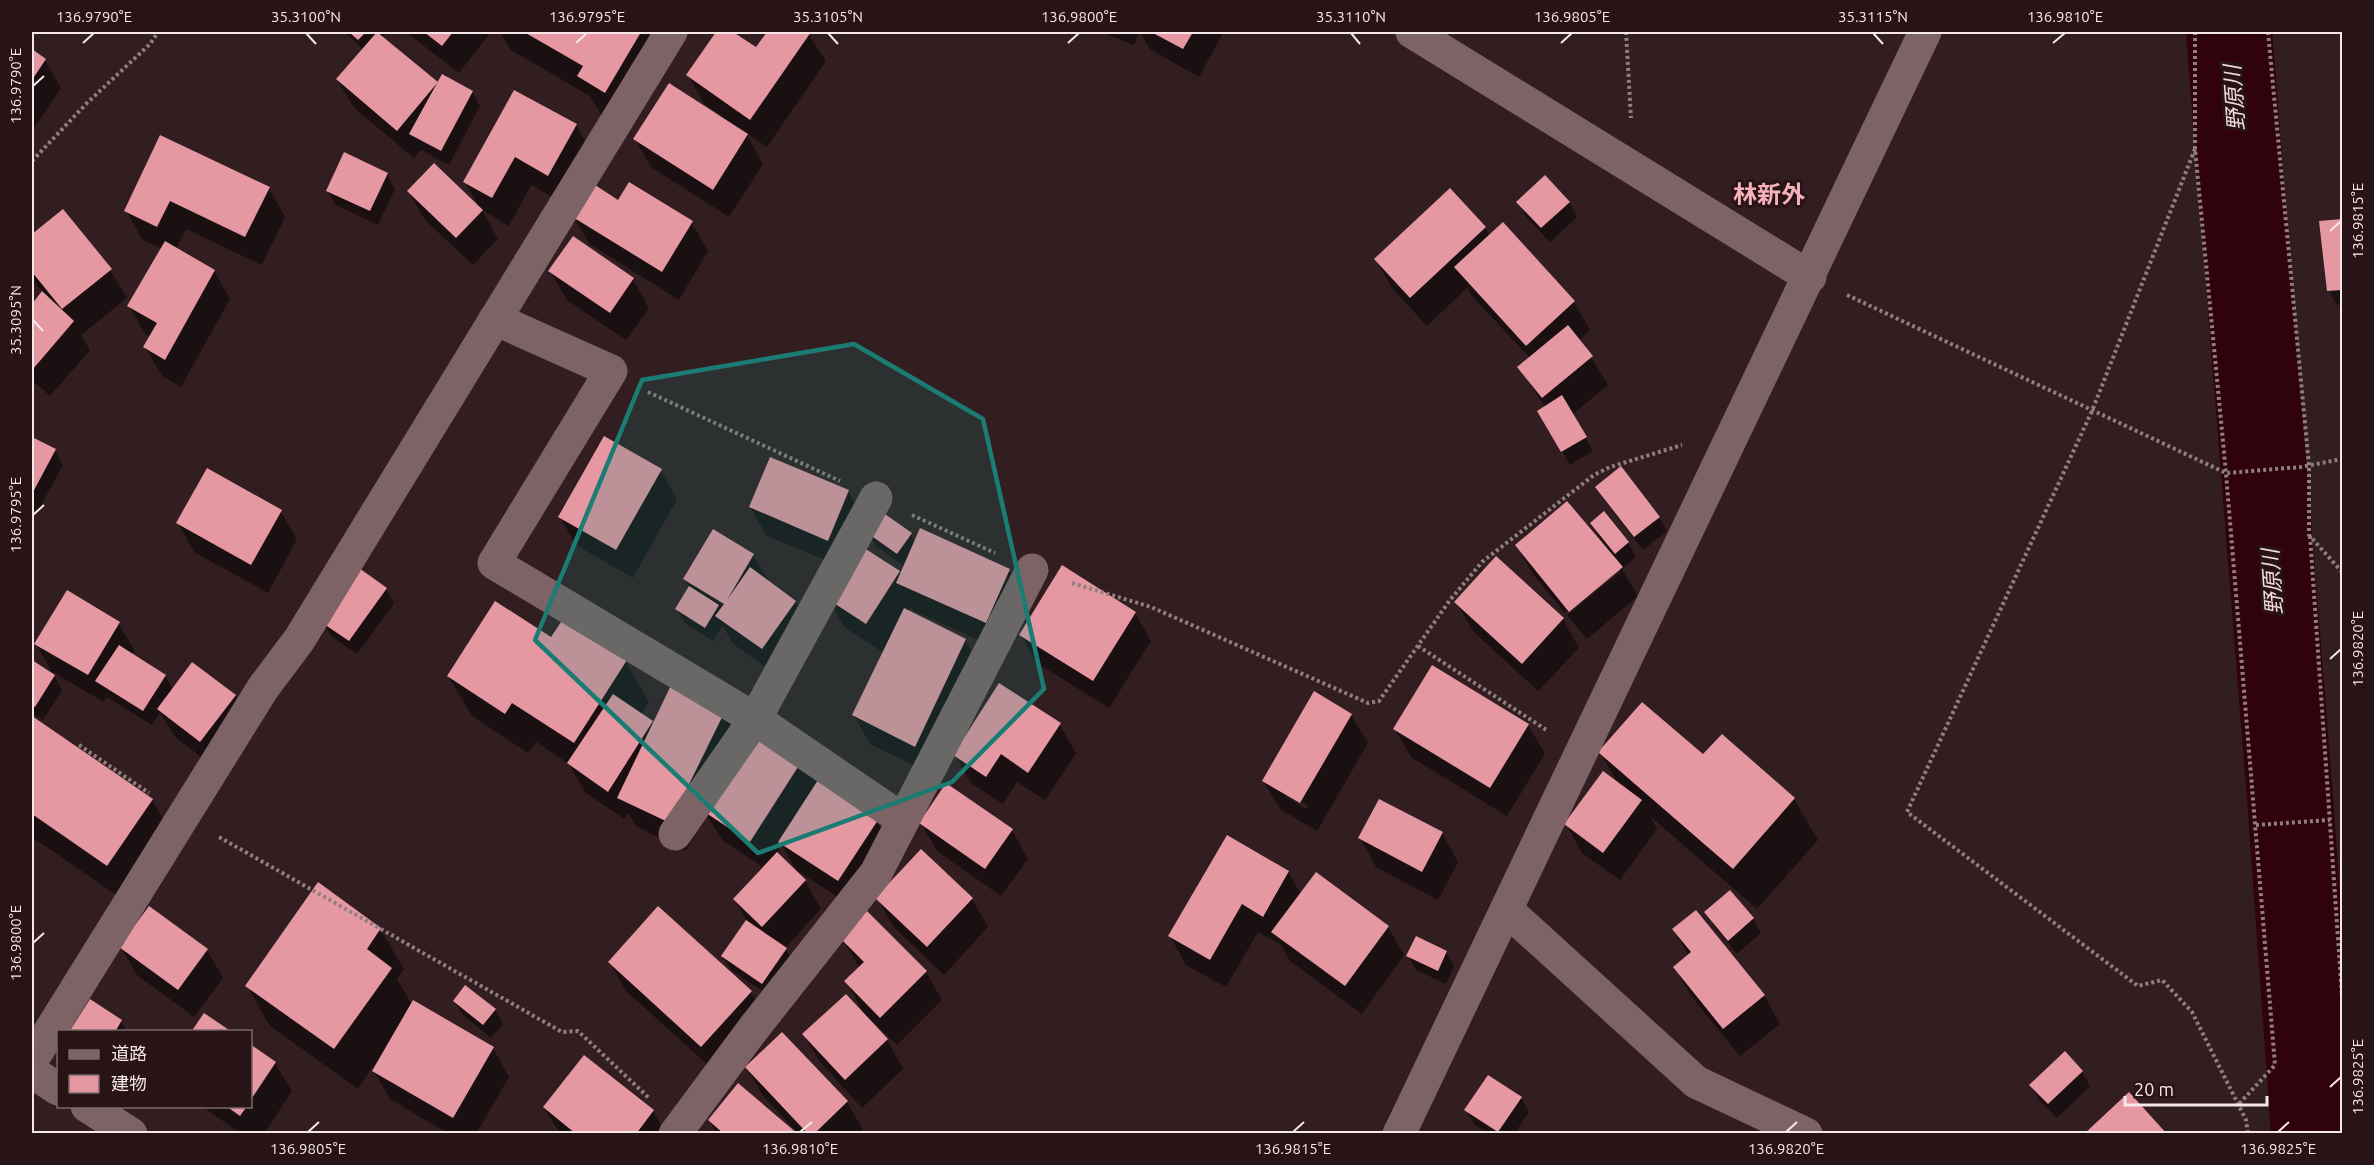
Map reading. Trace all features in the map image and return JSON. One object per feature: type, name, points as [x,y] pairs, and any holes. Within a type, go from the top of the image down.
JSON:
[{"type":"street","points":[[32,1060],[263,688],[299,640],[671,32]]},
{"type":"street","points":[[1413,32],[1810,277]]},
{"type":"street","points":[[1399,1134],[1508,911],[1925,32]]},
{"type":"street","points":[[495,319],[611,371],[494,563],[755,719],[903,820]]},
{"type":"street","points":[[675,834],[755,719],[876,498]]},
{"type":"street","points":[[678,1130],[753,1029],[876,873],[1032,570]]},
{"type":"street","points":[[1508,911],[1696,1082],[1806,1134]]},
{"type":"street","points":[[32,1072],[57,1088]]},
{"type":"street","points":[[89,1108],[131,1134]]},
{"type":"path","points":[[32,161],[87,103],[150,44],[158,32]]},
{"type":"path","points":[[1626,32],[1634,169]]},
{"type":"path","points":[[2195,32],[2195,149],[2257,825],[2275,1065],[2239,1104]]},
{"type":"path","points":[[2268,32],[2309,466],[2310,535],[2328,820],[2343,996]]},
{"type":"path","points":[[2195,149],[2092,411],[1907,812],[2138,986],[2162,980],[2192,1012],[2239,1104],[2246,1120],[2248,1134]]},
{"type":"path","points":[[1810,277],[2226,473],[2301,467],[2343,459]]},
{"type":"path","points":[[609,374],[1032,570],[1151,607],[1368,704],[1379,701],[1450,600],[1482,562],[1594,476],[1610,467],[1683,445],[1729,445]]},
{"type":"path","points":[[2310,535],[2343,572]]},
{"type":"path","points":[[1418,646],[1582,753]]},
{"type":"path","points":[[79,745],[184,816],[562,1032],[578,1031],[678,1130]]},
{"type":"path","points":[[2257,825],[2328,820]]},
{"type":"highlighted area","points":[[854,344],[983,419],[1044,689],[952,782],[758,853],[535,640],[642,380]]},
{"type":"building","points":[[349,32],[366,32],[358,40]]},
{"type":"building","points":[[377,32],[438,82],[397,131],[336,79]]},
{"type":"building","points":[[424,32],[453,32],[442,46]]},
{"type":"building","points":[[524,32],[641,32],[605,93],[577,76],[583,66]]},
{"type":"building","points":[[716,32],[733,32],[756,47],[767,32],[811,32],[750,120],[686,75]]},
{"type":"building","points":[[1151,32],[1193,32],[1183,49]]},
{"type":"building","points":[[32,49],[46,59],[32,80]]},
{"type":"building","points":[[442,74],[473,91],[441,151],[409,134]]},
{"type":"building","points":[[669,83],[748,134],[713,190],[633,139]]},
{"type":"building","points":[[514,90],[577,124],[548,176],[515,157],[492,198],[463,182]]},
{"type":"building","points":[[160,135],[270,187],[245,237],[170,201],[157,227],[124,211]]},
{"type":"building","points":[[344,152],[388,173],[370,211],[326,191]]},
{"type":"building","points":[[434,163],[483,210],[456,238],[407,191]]},
{"type":"building","points":[[1545,175],[1570,202],[1541,228],[1516,202]]},
{"type":"building","points":[[629,182],[693,221],[662,272],[571,216],[592,183],[618,200]]},
{"type":"building","points":[[1450,188],[1486,227],[1410,298],[1374,259]]},
{"type":"building","points":[[63,209],[112,269],[62,309],[32,272],[32,234]]},
{"type":"building","points":[[2342,219],[2342,290],[2327,291],[2319,221]]},
{"type":"building","points":[[1503,222],[1575,301],[1526,346],[1454,267]]},
{"type":"building","points":[[573,236],[634,278],[610,313],[548,271]]},
{"type":"building","points":[[165,241],[215,270],[165,360],[143,347],[157,323],[127,306]]},
{"type":"building","points":[[42,291],[74,321],[33,369],[32,304]]},
{"type":"building","points":[[1568,325],[1593,356],[1542,398],[1517,367]]},
{"type":"building","points":[[1562,395],[1587,437],[1561,452],[1537,411]]},
{"type":"building","points":[[604,436],[662,469],[616,550],[558,517]]},
{"type":"building","points":[[32,437],[56,449],[32,494]]},
{"type":"building","points":[[770,457],[849,490],[828,541],[749,507]]},
{"type":"building","points":[[1621,466],[1660,517],[1634,537],[1595,487]]},
{"type":"building","points":[[207,468],[282,510],[251,565],[176,523]]},
{"type":"building","points":[[1567,501],[1623,567],[1569,612],[1515,545]]},
{"type":"building","points":[[1604,511],[1629,542],[1615,554],[1590,523]]},
{"type":"building","points":[[882,512],[912,533],[897,554],[866,532]]},
{"type":"building","points":[[920,528],[1010,569],[986,623],[896,583]]},
{"type":"building","points":[[713,529],[754,554],[727,600],[750,567],[796,601],[762,649],[715,616],[724,604],[683,579]]},
{"type":"building","points":[[861,546],[900,571],[866,624],[826,598]]},
{"type":"building","points":[[1496,556],[1564,618],[1522,664],[1454,602]]},
{"type":"building","points":[[1062,565],[1136,612],[1093,681],[1019,635]]},
{"type":"building","points":[[359,568],[387,588],[349,641],[321,622]]},
{"type":"building","points":[[689,586],[719,605],[705,628],[675,609]]},
{"type":"building","points":[[67,590],[120,622],[88,675],[34,644]]},
{"type":"building","points":[[495,601],[551,637],[563,619],[627,660],[574,743],[512,703],[505,714],[447,676]]},
{"type":"building","points":[[904,608],[966,639],[915,747],[852,715]]},
{"type":"building","points":[[119,645],[166,675],[143,711],[95,681]]},
{"type":"building","points":[[32,660],[55,675],[35,707],[32,705]]},
{"type":"building","points":[[192,662],[236,695],[200,742],[157,709]]},
{"type":"building","points":[[1432,665],[1529,724],[1490,788],[1393,729]]},
{"type":"building","points":[[674,679],[728,705],[670,823],[617,798]]},
{"type":"building","points":[[999,683],[1061,723],[1028,773],[1001,754],[986,777],[953,755]]},
{"type":"building","points":[[1314,691],[1352,714],[1300,803],[1262,781]]},
{"type":"building","points":[[613,694],[653,721],[608,792],[567,763]]},
{"type":"building","points":[[1642,702],[1703,754],[1722,734],[1795,798],[1733,869],[1598,752]]},
{"type":"building","points":[[32,716],[153,799],[107,866],[32,814]]},
{"type":"building","points":[[759,726],[805,756],[750,842],[703,811]]},
{"type":"building","points":[[1603,771],[1642,800],[1603,853],[1564,824]]},
{"type":"building","points":[[818,780],[878,820],[838,881],[778,842]]},
{"type":"building","points":[[946,783],[1013,829],[985,869],[919,823]]},
{"type":"building","points":[[1379,799],[1443,832],[1422,872],[1358,838]]},
{"type":"building","points":[[1227,835],[1289,871],[1263,917],[1242,904],[1210,960],[1168,936]]},
{"type":"building","points":[[921,849],[973,898],[927,947],[875,898]]},
{"type":"building","points":[[777,852],[806,880],[762,927],[733,899]]},
{"type":"building","points":[[1316,872],[1389,926],[1345,986],[1271,932]]},
{"type":"building","points":[[318,882],[381,928],[367,949],[392,968],[334,1049],[245,986]]},
{"type":"building","points":[[1730,890],[1754,918],[1728,941],[1704,912]]},
{"type":"building","points":[[149,906],[208,949],[178,990],[119,947]]},
{"type":"building","points":[[658,906],[752,991],[701,1047],[608,962]]},
{"type":"building","points":[[1696,910],[1765,995],[1723,1029],[1673,967],[1691,952],[1672,929]]},
{"type":"building","points":[[867,911],[927,971],[880,1018],[844,981],[864,962],[839,937]]},
{"type":"building","points":[[746,920],[787,948],[762,984],[721,956]]},
{"type":"building","points":[[1416,936],[1447,951],[1438,971],[1406,956]]},
{"type":"building","points":[[465,985],[496,1009],[483,1025],[453,1001]]},
{"type":"building","points":[[846,994],[888,1039],[845,1080],[802,1034]]},
{"type":"building","points":[[90,999],[122,1020],[116,1030],[70,1030]]},
{"type":"building","points":[[413,1000],[494,1047],[453,1118],[372,1071]]},
{"type":"building","points":[[204,1013],[229,1030],[192,1030]]},
{"type":"building","points":[[782,1032],[848,1101],[814,1134],[808,1134],[745,1067]]},
{"type":"building","points":[[252,1045],[276,1062],[252,1098]]},
{"type":"building","points":[[2065,1051],[2083,1071],[2048,1104],[2029,1085]]},
{"type":"building","points":[[584,1055],[654,1110],[636,1134],[576,1134],[543,1107]]},
{"type":"building","points":[[1488,1075],[1522,1097],[1498,1132],[1464,1110]]},
{"type":"building","points":[[738,1083],[798,1134],[724,1134],[708,1120]]},
{"type":"building","points":[[2129,1092],[2167,1134],[2084,1134]]},
{"type":"building","points":[[229,1108],[246,1108],[240,1116]]},
{"type":"waterway","name":"野原川","points":[[2229,32],[2290,798],[2314,1134]]},
{"type":"district","name":"林新外","points":[[1769,195]]}]
